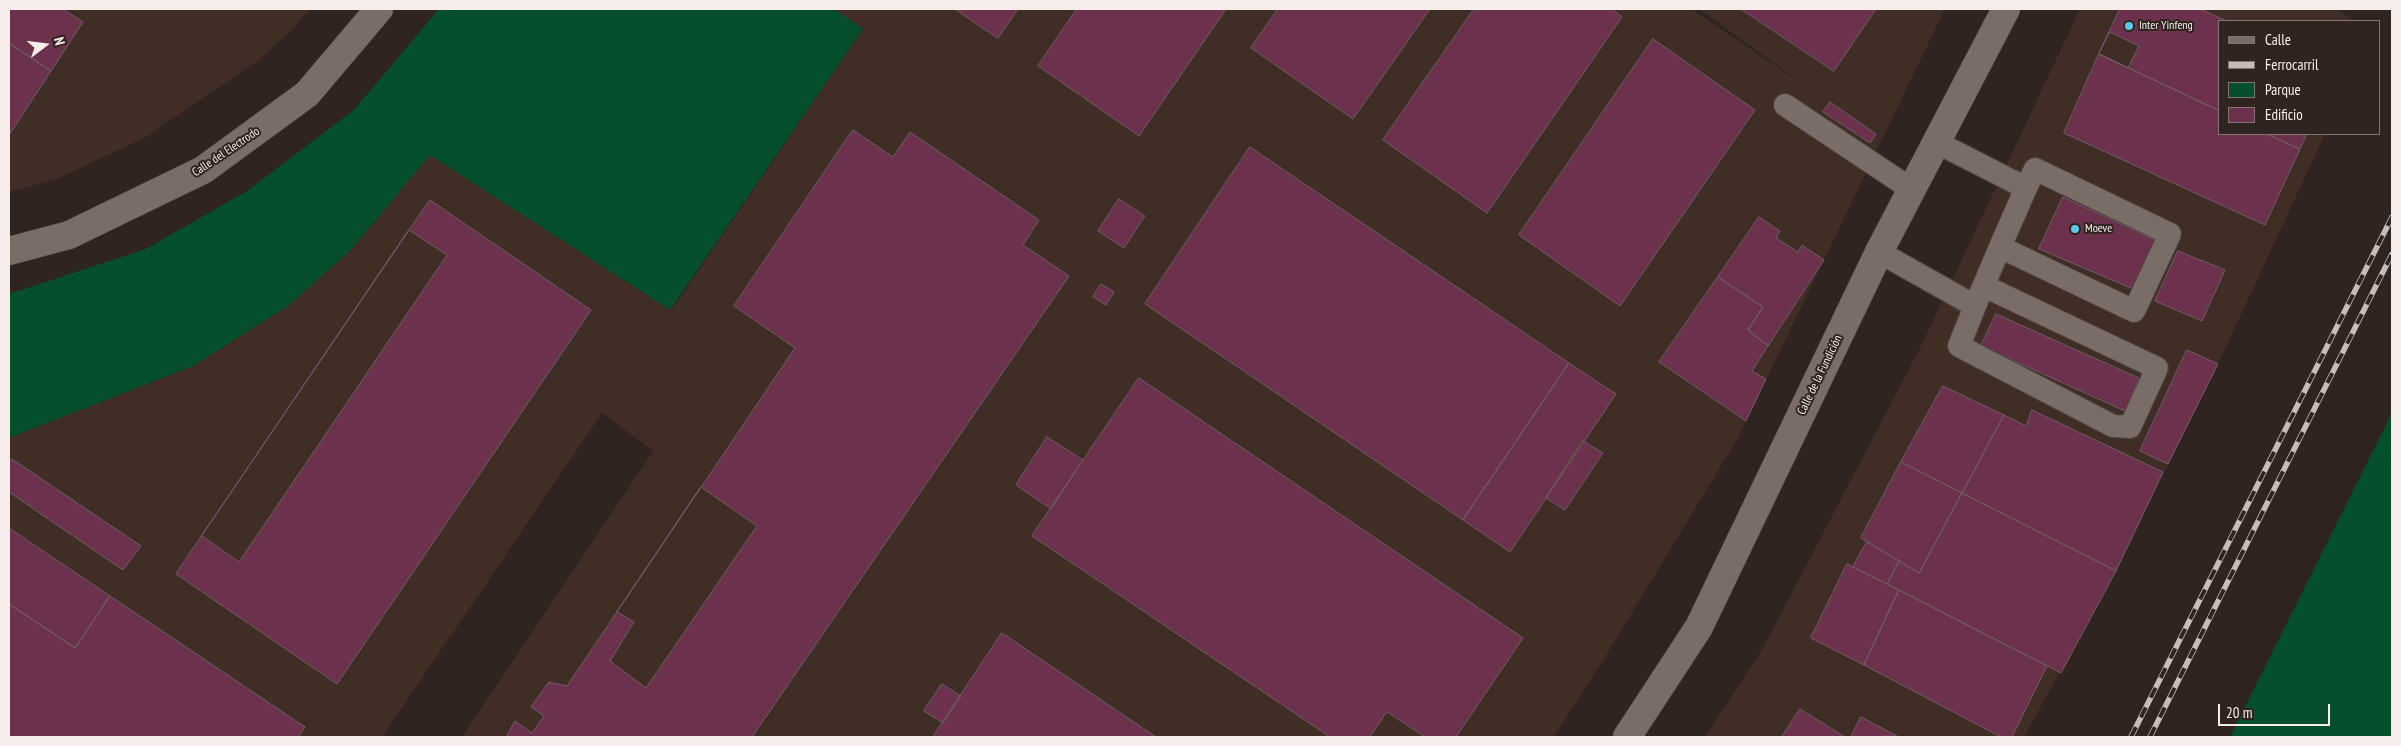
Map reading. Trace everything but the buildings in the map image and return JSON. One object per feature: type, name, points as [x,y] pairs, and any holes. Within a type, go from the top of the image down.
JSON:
[{"type":"street","name":"Calle del Electrodo","points":[[9,251],[69,235],[203,170],[307,94],[379,9]]},
{"type":"street","name":"Calle de la Fundición","points":[[1627,737],[1700,628],[1879,252],[2006,9]]},
{"type":"lane","points":[[1785,105],[1912,189]]},
{"type":"lane","points":[[1936,142],[2026,188]]},
{"type":"lane","points":[[1984,286],[2157,368],[2130,427],[2113,426],[1959,346],[2000,247],[2035,169],[2170,234],[2134,311],[2000,247]]},
{"type":"lane","points":[[1879,252],[1975,306]]},
{"type":"shaded area","points":[[9,9],[310,9],[295,27],[259,60],[146,137],[57,179],[9,192]]},
{"type":"shaded area","points":[[834,9],[1691,9],[1813,91],[1699,9],[1945,9],[1738,438],[1605,657],[1554,737],[462,737],[653,451],[602,413],[382,737],[9,737],[9,438],[193,366],[350,251],[430,154],[671,311],[863,29]]},
{"type":"shaded area","points":[[2080,9],[2337,9],[2354,20],[2218,20],[2218,135],[2325,135],[2218,364],[2116,571],[2024,737],[1705,737],[1763,648],[1921,346]]},
{"type":"green space","points":[[439,9],[834,9],[863,29],[670,310],[430,155],[350,251],[288,306],[193,366],[9,438],[9,294],[146,249],[247,191],[354,110]]},
{"type":"green space","points":[[2392,413],[2392,737],[2230,737]]},
{"type":"railway","points":[[2131,737],[2392,217]]},
{"type":"railway","points":[[2150,737],[2392,254]]},
{"type":"place","name":"Inter Yinfeng","points":[[2129,26]]},
{"type":"place","name":"Moeve","points":[[2075,229]]}]
